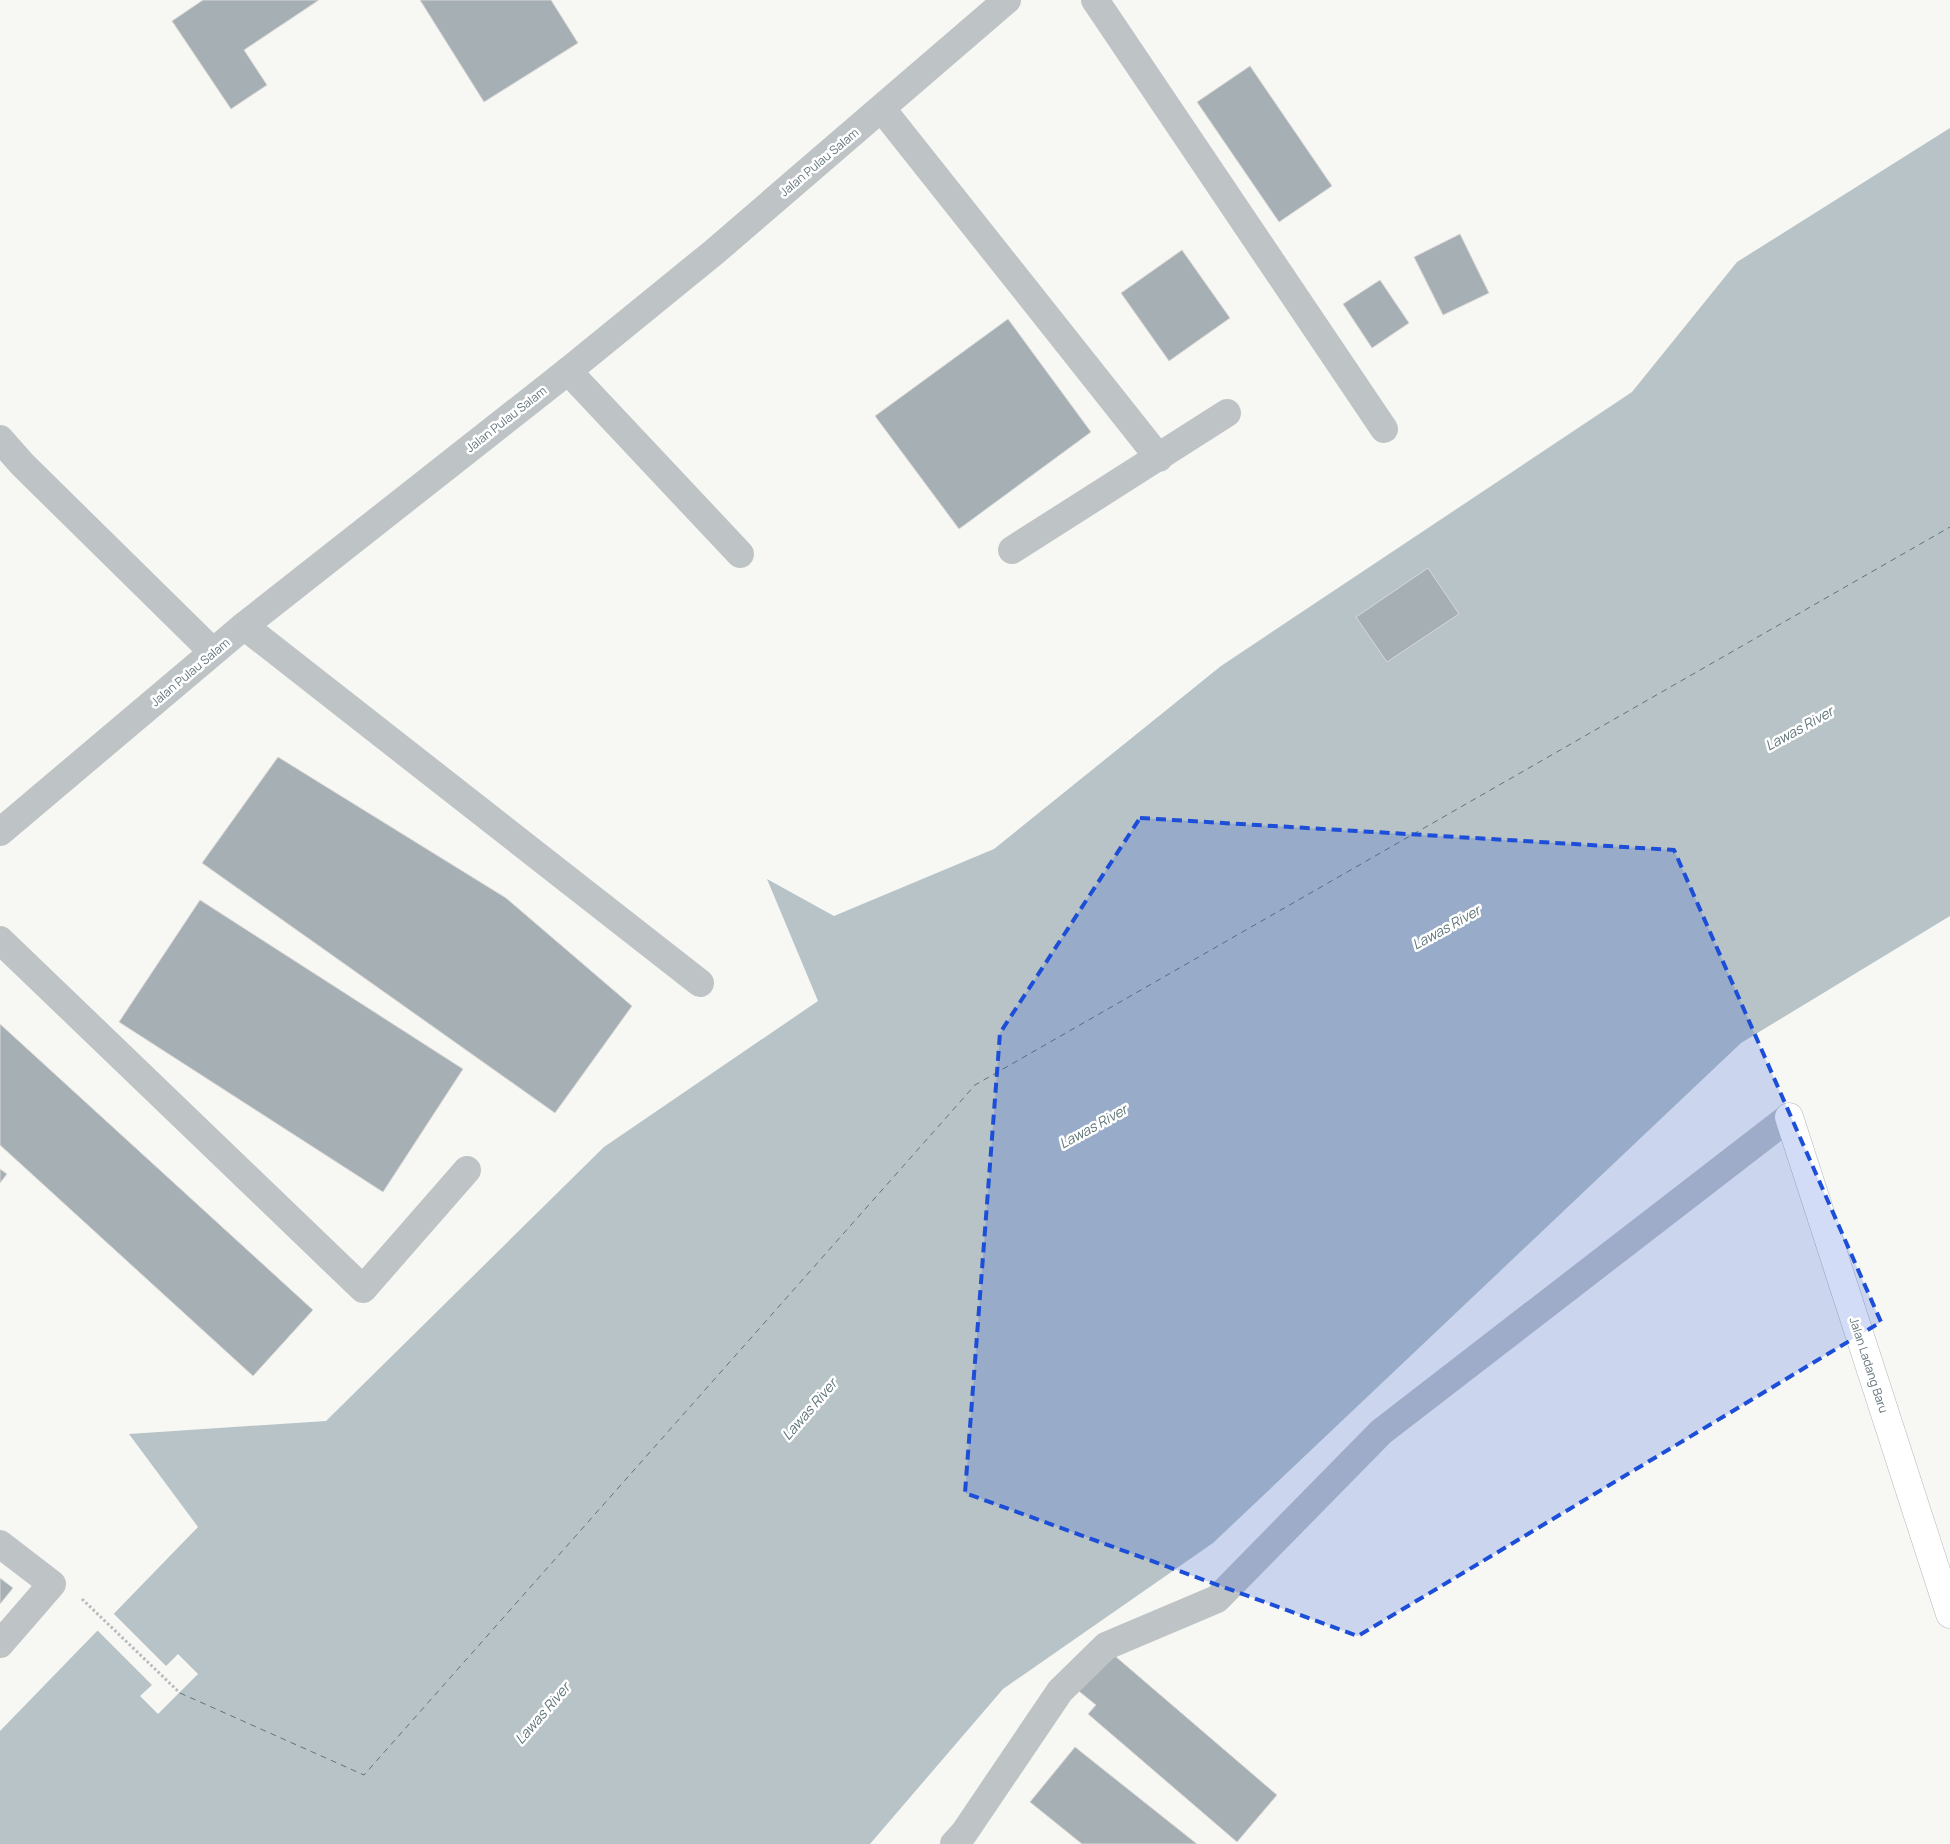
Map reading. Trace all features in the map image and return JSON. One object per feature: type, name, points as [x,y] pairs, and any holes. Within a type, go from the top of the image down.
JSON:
[{"type":"street","name":"Jalan Pulau Salam","points":[[0,832],[244,626],[568,371],[713,253],[1007,0]]},
{"type":"street","points":[[1095,0],[1384,429]]},
{"type":"street","points":[[882,109],[1159,458]]},
{"type":"street","points":[[568,371],[740,554]]},
{"type":"street","points":[[1012,550],[1226,414]]},
{"type":"street","points":[[0,439],[23,465],[213,652]]},
{"type":"street","points":[[244,626],[700,982]]},
{"type":"street","points":[[0,940],[363,1289],[467,1170]]},
{"type":"street","name":"Jalan Ladang Baru","points":[[954,1844],[964,1833],[1060,1691],[1106,1646],[1217,1599],[1380,1432],[1789,1117],[1950,1614]]},
{"type":"street","points":[[0,1544],[52,1584],[0,1644]]},
{"type":"path","points":[[52,1584],[68,1586],[180,1693]]},
{"type":"highlighted area","points":[[1140,818],[1674,850],[1881,1322],[1358,1636],[965,1493],[1000,1033]]},
{"type":"water","name":"Lawas River","points":[[1950,128],[1950,916],[1741,1043],[1213,1543],[1003,1689],[870,1844],[0,1844],[0,1731],[198,1527],[129,1434],[326,1421],[604,1147],[818,1001],[767,879],[834,916],[994,849],[1221,666],[1632,392],[1737,262]]},
{"type":"pier","points":[[112,1612],[166,1666],[178,1654],[198,1674],[158,1714],[140,1696],[152,1685],[96,1629]]},
{"type":"building","points":[[203,0],[319,0],[244,50],[267,85],[231,109],[172,21]]},
{"type":"building","points":[[420,0],[551,0],[578,43],[484,102]]},
{"type":"building","points":[[1250,66],[1332,186],[1279,222],[1197,102]]},
{"type":"building","points":[[1460,234],[1489,293],[1443,315],[1414,257]]},
{"type":"building","points":[[1182,250],[1230,318],[1169,361],[1121,293]]},
{"type":"building","points":[[1380,280],[1409,323],[1372,348],[1343,304]]},
{"type":"building","points":[[1008,319],[1091,432],[959,529],[875,416]]},
{"type":"building","points":[[1428,568],[1459,614],[1387,662],[1356,617]]},
{"type":"building","points":[[278,757],[506,898],[632,1006],[555,1113],[202,863]]},
{"type":"building","points":[[200,900],[463,1069],[383,1192],[119,1022]]},
{"type":"building","points":[[0,1024],[313,1310],[253,1376],[0,1145]]},
{"type":"building","points":[[0,1169],[7,1174],[0,1183]]},
{"type":"building","points":[[0,1578],[13,1588],[0,1604]]},
{"type":"building","points":[[1108,1650],[1277,1795],[1237,1842],[1088,1714],[1096,1705],[1075,1688]]},
{"type":"building","points":[[1075,1747],[1197,1844],[1082,1844],[1030,1802]]},
{"type":"ferry route","points":[[180,1693],[364,1775],[975,1085],[1950,527]]}]
